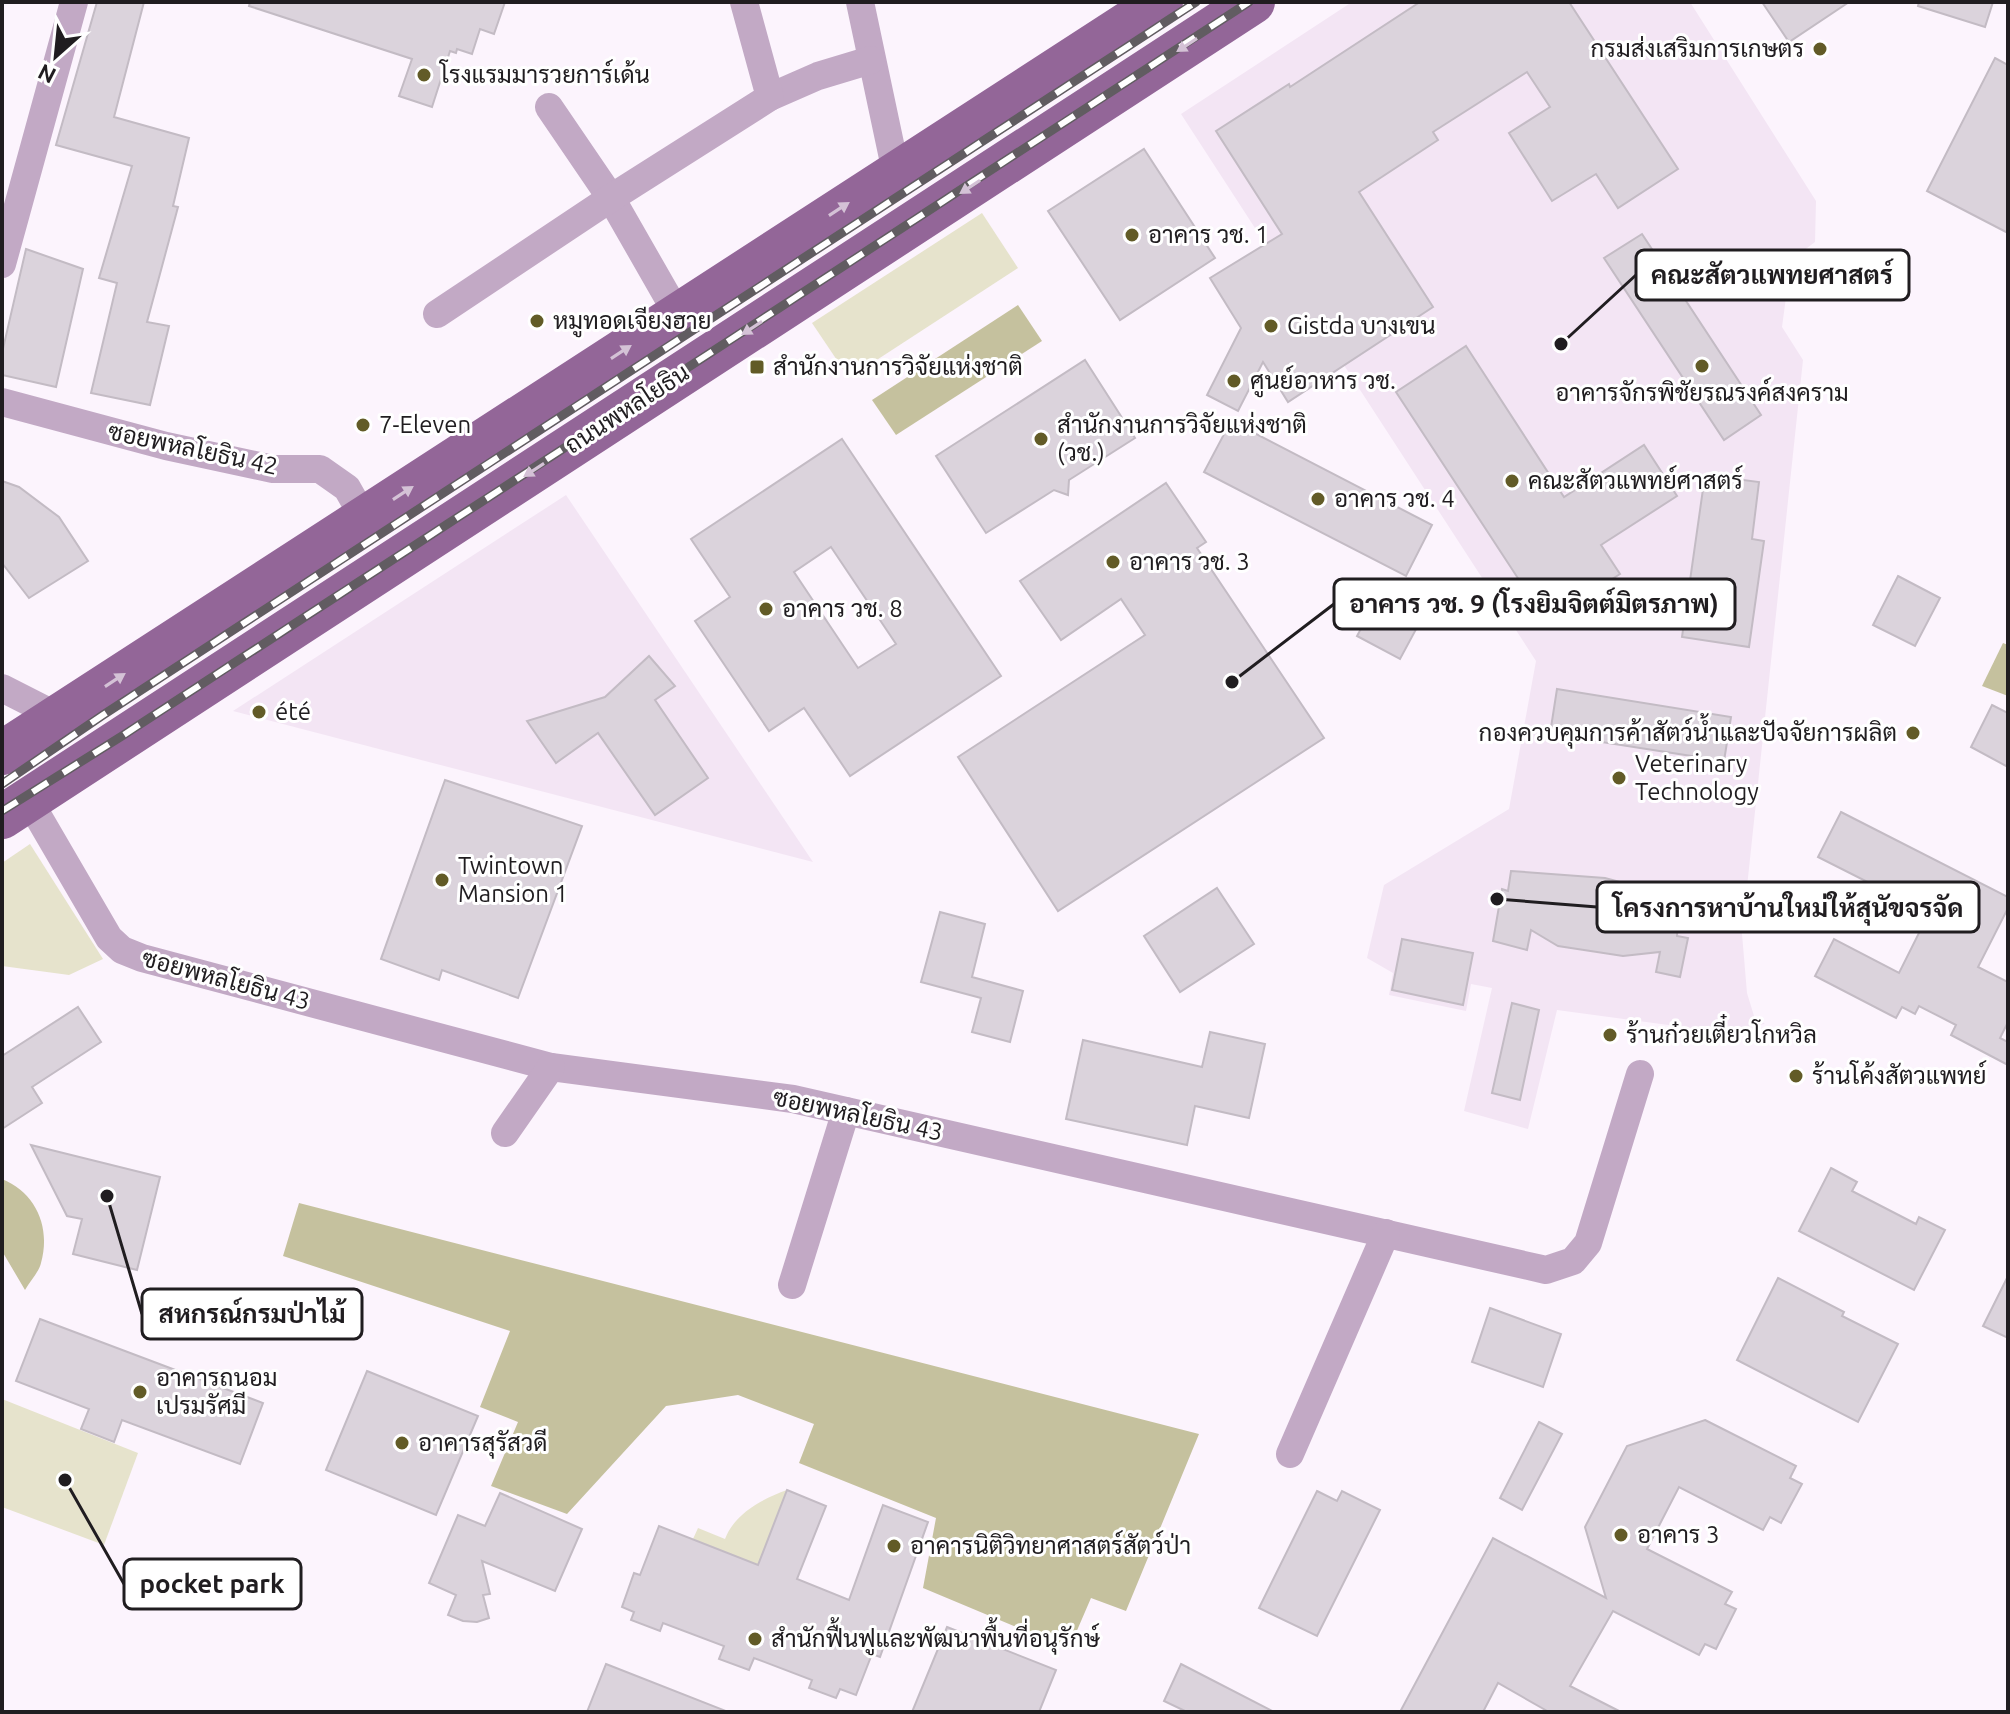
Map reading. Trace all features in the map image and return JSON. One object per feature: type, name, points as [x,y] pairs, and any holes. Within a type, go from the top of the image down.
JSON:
[{"type":"main road","name":"ถนนพหลโยธิน","points":[[15,808],[1253,2]]},
{"type":"main road","points":[[2,753],[678,315],[1138,8]]},
{"type":"main road","points":[[227,608],[257,650]]},
{"type":"street","points":[[2,264],[74,2]]},
{"type":"street","points":[[744,2],[770,97]]},
{"type":"street","points":[[860,2],[896,172]]},
{"type":"street","points":[[437,314],[770,97],[818,76],[871,60]]},
{"type":"street","points":[[549,107],[611,198],[678,315]]},
{"type":"street","name":"ซอยพหลโยธิน 42","points":[[2,402],[166,446],[273,469],[320,469],[347,488],[364,518]]},
{"type":"street","points":[[2,688],[59,717]]},
{"type":"street","name":"ซอยพหลโยธิน 43","points":[[15,808],[109,938],[122,950],[157,962],[551,1067],[793,1099],[1546,1270],[1573,1261],[1588,1243],[1640,1074]]},
{"type":"street","points":[[505,1133],[551,1067]]},
{"type":"street","points":[[792,1285],[846,1111]]},
{"type":"street","points":[[1290,1454],[1386,1233]]},
{"type":"shaded area","points":[[1352,2],[1690,2],[1816,201],[1815,242],[1791,260],[1782,327],[1803,360],[1742,934],[1747,993],[1754,1016],[1765,1024],[1713,1031],[1557,1010],[1528,1129],[1464,1111],[1492,988],[1471,984],[1466,1011],[1389,995],[1393,973],[1367,958],[1384,885],[1509,809],[1536,661],[1181,114]]},
{"type":"shaded area","points":[[982,213],[1018,268],[849,378],[812,323]]},
{"type":"shaded area","points":[[1018,305],[1042,341],[896,435],[872,400]]},
{"type":"shaded area","points":[[566,495],[813,862],[233,711]]},
{"type":"shaded area","points":[[2003,643],[2008,645],[2008,696],[1982,686]]},
{"type":"shaded area","points":[[30,844],[103,959],[69,975],[2,966],[2,863]]},
{"type":"shaded area","points":[[2,1179],[14,1185],[32,1202],[42,1224],[44,1250],[41,1263],[25,1290],[2,1251]]},
{"type":"shaded area","points":[[299,1203],[1199,1434],[1126,1611],[1091,1598],[1069,1649],[923,1588],[936,1518],[799,1463],[814,1424],[738,1395],[666,1406],[567,1514],[491,1486],[518,1422],[480,1407],[510,1331],[283,1256]]},
{"type":"shaded area","points":[[2,1399],[138,1453],[104,1545],[2,1507]]},
{"type":"shaded area","points":[[787,1490],[758,1565],[693,1539],[698,1528],[725,1539],[742,1514]]},
{"type":"building","points":[[97,2],[144,2],[114,117],[189,138],[173,206],[178,207],[147,322],[169,326],[150,405],[91,393],[117,283],[99,278],[132,166],[56,145]]},
{"type":"building","name":"โรงแรมมารวยการ์เด้น","points":[[250,2],[505,2],[494,34],[480,29],[472,54],[457,49],[456,53],[450,51],[432,107],[399,96],[412,59],[249,6]]},
{"type":"building","points":[[1420,2],[1569,2],[1678,169],[1618,208],[1596,174],[1552,201],[1509,133],[1550,107],[1527,72],[1433,132],[1438,140],[1359,192],[1433,307],[1288,402],[1263,362],[1238,411],[1207,395],[1241,328],[1210,278],[1282,234],[1216,131]]},
{"type":"building","points":[[1762,2],[1849,2],[1789,42]]},
{"type":"building","points":[[1919,2],[1993,2],[1985,27],[1918,6]]},
{"type":"building","points":[[1995,58],[2008,65],[2008,233],[1927,191]]},
{"type":"building","name":"อาคาร วช. 1","points":[[1144,149],[1215,258],[1120,320],[1048,211]]},
{"type":"building","name":"อาคารจักรพิชัยรณรงค์สงคราม","points":[[1642,234],[1761,415],[1724,440],[1604,258]]},
{"type":"building","points":[[26,249],[83,269],[56,387],[2,375],[2,353]]},
{"type":"building","name":"คณะสัตวแพทย์ศาสตร์","points":[[1466,346],[1564,497],[1644,445],[1677,496],[1601,545],[1620,574],[1546,621],[1396,392]]},
{"type":"building","points":[[1085,360],[1135,438],[1069,480],[1068,495],[1054,490],[986,533],[936,456]]},
{"type":"building","name":"อาคาร วช. 4","points":[[1231,421],[1432,525],[1406,576],[1204,472]]},
{"type":"building","name":"อาคาร วช. 8","points":[[842,439],[1001,676],[850,776],[804,708],[769,731],[695,621],[730,597],[691,539]],"holes":[[[831,547],[896,644],[858,668],[794,572]]]},
{"type":"building","points":[[1705,475],[1759,482],[1752,539],[1764,541],[1749,647],[1682,637]]},
{"type":"building","points":[[2,481],[19,487],[59,517],[88,561],[29,598],[2,563]]},
{"type":"building","points":[[1166,483],[1206,542],[1197,548],[1324,738],[1058,911],[958,757],[1145,635],[1121,599],[1061,640],[1020,581]]},
{"type":"building","points":[[1898,576],[1940,598],[1915,646],[1873,625]]},
{"type":"building","points":[[1378,597],[1421,620],[1400,659],[1357,636]]},
{"type":"building","points":[[649,656],[675,686],[655,700],[708,778],[655,815],[598,733],[556,763],[527,721],[605,697]]},
{"type":"building","points":[[1557,689],[1731,717],[1724,761],[1550,734]]},
{"type":"building","points":[[1992,705],[2008,713],[2008,767],[1971,747]]},
{"type":"building","points":[[445,780],[582,826],[518,998],[442,970],[439,980],[381,959]]},
{"type":"building","points":[[1841,812],[2008,897],[2008,908],[1978,967],[2008,982],[2008,1022],[2000,1038],[2008,1042],[2008,1065],[1951,1035],[1956,1025],[1919,1006],[1915,1014],[1902,1007],[1896,1018],[1815,976],[1834,939],[1899,973],[1929,913],[1818,857]]},
{"type":"building","points":[[1511,871],[1605,878],[1642,888],[1678,919],[1677,936],[1688,938],[1680,977],[1656,972],[1660,952],[1623,956],[1558,946],[1531,930],[1527,950],[1493,941],[1502,889],[1508,891]]},
{"type":"building","points":[[1217,888],[1254,944],[1180,992],[1144,936]]},
{"type":"building","points":[[940,912],[985,924],[972,977],[1023,991],[1010,1042],[972,1032],[981,998],[921,982]]},
{"type":"building","points":[[1402,939],[1473,953],[1463,1005],[1392,990]]},
{"type":"building","points":[[1512,1003],[1539,1010],[1520,1100],[1492,1093]]},
{"type":"building","points":[[78,1007],[101,1042],[32,1087],[42,1103],[2,1129],[2,1056]]},
{"type":"building","points":[[1210,1032],[1265,1044],[1249,1118],[1195,1106],[1187,1145],[1066,1119],[1083,1040],[1202,1067]]},
{"type":"building","points":[[31,1145],[160,1177],[137,1270],[73,1254],[82,1219],[67,1216]]},
{"type":"building","points":[[1831,1168],[1857,1182],[1852,1191],[1916,1224],[1919,1217],[1945,1230],[1914,1290],[1799,1231]]},
{"type":"building","points":[[2008,1276],[2008,1338],[1983,1326]]},
{"type":"building","points":[[1778,1278],[1844,1312],[1842,1316],[1898,1344],[1858,1422],[1737,1360]]},
{"type":"building","points":[[1490,1308],[1561,1334],[1543,1387],[1472,1362]]},
{"type":"building","name":"อาคารถนอม เปรมรัศมี","points":[[40,1319],[263,1403],[240,1464],[122,1420],[114,1442],[81,1429],[89,1409],[16,1381]]},
{"type":"building","name":"อาคารสุรัสวดี","points":[[367,1371],[478,1416],[436,1515],[326,1470]]},
{"type":"building","points":[[1705,1420],[1796,1466],[1790,1478],[1802,1484],[1781,1523],[1770,1517],[1763,1530],[1679,1487],[1647,1549],[1732,1592],[1725,1604],[1736,1609],[1716,1649],[1705,1644],[1699,1655],[1613,1611],[1570,1686],[1621,1712],[1549,1712],[1498,1683],[1483,1712],[1400,1712],[1493,1538],[1606,1598],[1585,1527],[1627,1446]]},
{"type":"building","points":[[1539,1422],[1562,1434],[1522,1510],[1500,1498]]},
{"type":"building","points":[[787,1490],[826,1506],[797,1579],[849,1600],[883,1505],[928,1522],[880,1657],[872,1654],[856,1695],[840,1689],[836,1698],[809,1688],[812,1680],[754,1658],[749,1670],[719,1659],[724,1646],[663,1623],[660,1631],[631,1620],[634,1612],[622,1607],[634,1573],[640,1575],[659,1526],[758,1565]]},
{"type":"building","points":[[1317,1491],[1337,1501],[1342,1491],[1380,1510],[1317,1636],[1259,1608]]},
{"type":"building","points":[[500,1493],[582,1529],[555,1591],[482,1561],[490,1594],[483,1595],[489,1618],[477,1622],[463,1621],[448,1615],[456,1595],[429,1583],[458,1515],[485,1526]]},
{"type":"building","points":[[947,1627],[1056,1670],[1039,1712],[912,1712]]},
{"type":"building","points":[[606,1664],[726,1711],[587,1712]]},
{"type":"building","points":[[1181,1664],[1274,1712],[1187,1712],[1164,1701]]},
{"type":"railway","points":[[2,784],[1196,2]]},
{"type":"railway","points":[[2,811],[1249,2]]},
{"type":"place","name":"กรมส่งเสริมการเกษตร","points":[[1820,49]]},
{"type":"place","name":"โรงแรมมารวยการ์เด้น","points":[[424,75]]},
{"type":"place","name":"อาคาร วช. 1","points":[[1132,235]]},
{"type":"place","name":"หมูทอดเจียงฮาย","points":[[537,321]]},
{"type":"place","name":"Gistda บางเขน","points":[[1271,326]]},
{"type":"place","name":"คณะสัตวแพทยศาสตร์","points":[[1561,344]]},
{"type":"place","name":"อาคารจักรพิชัยรณรงค์สงคราม","points":[[1702,366]]},
{"type":"place","name":"สำนักงานการวิจัยแห่งชาติ","points":[[757,367]]},
{"type":"place","name":"ศูนย์อาหาร วช.","points":[[1234,381]]},
{"type":"place","name":"7-Eleven","points":[[363,425]]},
{"type":"place","name":"สำนักงานการวิจัยแห่งชาติ (วช.)","points":[[1041,439]]},
{"type":"place","name":"คณะสัตวแพทย์ศาสตร์","points":[[1512,481]]},
{"type":"place","name":"อาคาร วช. 4","points":[[1318,499]]},
{"type":"place","name":"อาคาร วช. 3","points":[[1113,562]]},
{"type":"place","name":"อาคาร วช. 8","points":[[766,609]]},
{"type":"place","name":"อาคาร วช. 9 (โรงยิมจิตต์มิตรภาพ)","points":[[1232,682]]},
{"type":"place","name":"été","points":[[259,712]]},
{"type":"place","name":"กองควบคุมการค้าสัตว์น้ำและปัจจัยการผลิต","points":[[1913,733]]},
{"type":"place","name":"Veterinary Technology","points":[[1619,778]]},
{"type":"place","name":"Twintown Mansion 1","points":[[442,880]]},
{"type":"place","name":"โครงการหาบ้านใหม่ให้สุนัขจรจัด","points":[[1497,899]]},
{"type":"place","name":"ร้านก๋วยเตี๋ยวโกหวิล","points":[[1610,1035]]},
{"type":"place","name":"ร้านโค้งสัตวแพทย์","points":[[1796,1076]]},
{"type":"place","name":"สหกรณ์กรมป่าไม้","points":[[107,1196]]},
{"type":"place","name":"อาคารถนอม เปรมรัศมี","points":[[140,1392]]},
{"type":"place","name":"อาคารสุรัสวดี","points":[[402,1443]]},
{"type":"place","name":"pocket park","points":[[65,1480]]},
{"type":"place","name":"อาคาร 3","points":[[1621,1535]]},
{"type":"place","name":"อาคารนิติวิทยาศาสตร์สัตว์ป่า","points":[[894,1546]]},
{"type":"place","name":"สำนักฟื้นฟูและพัฒนาพื้นที่อนุรักษ์","points":[[755,1639]]}]
